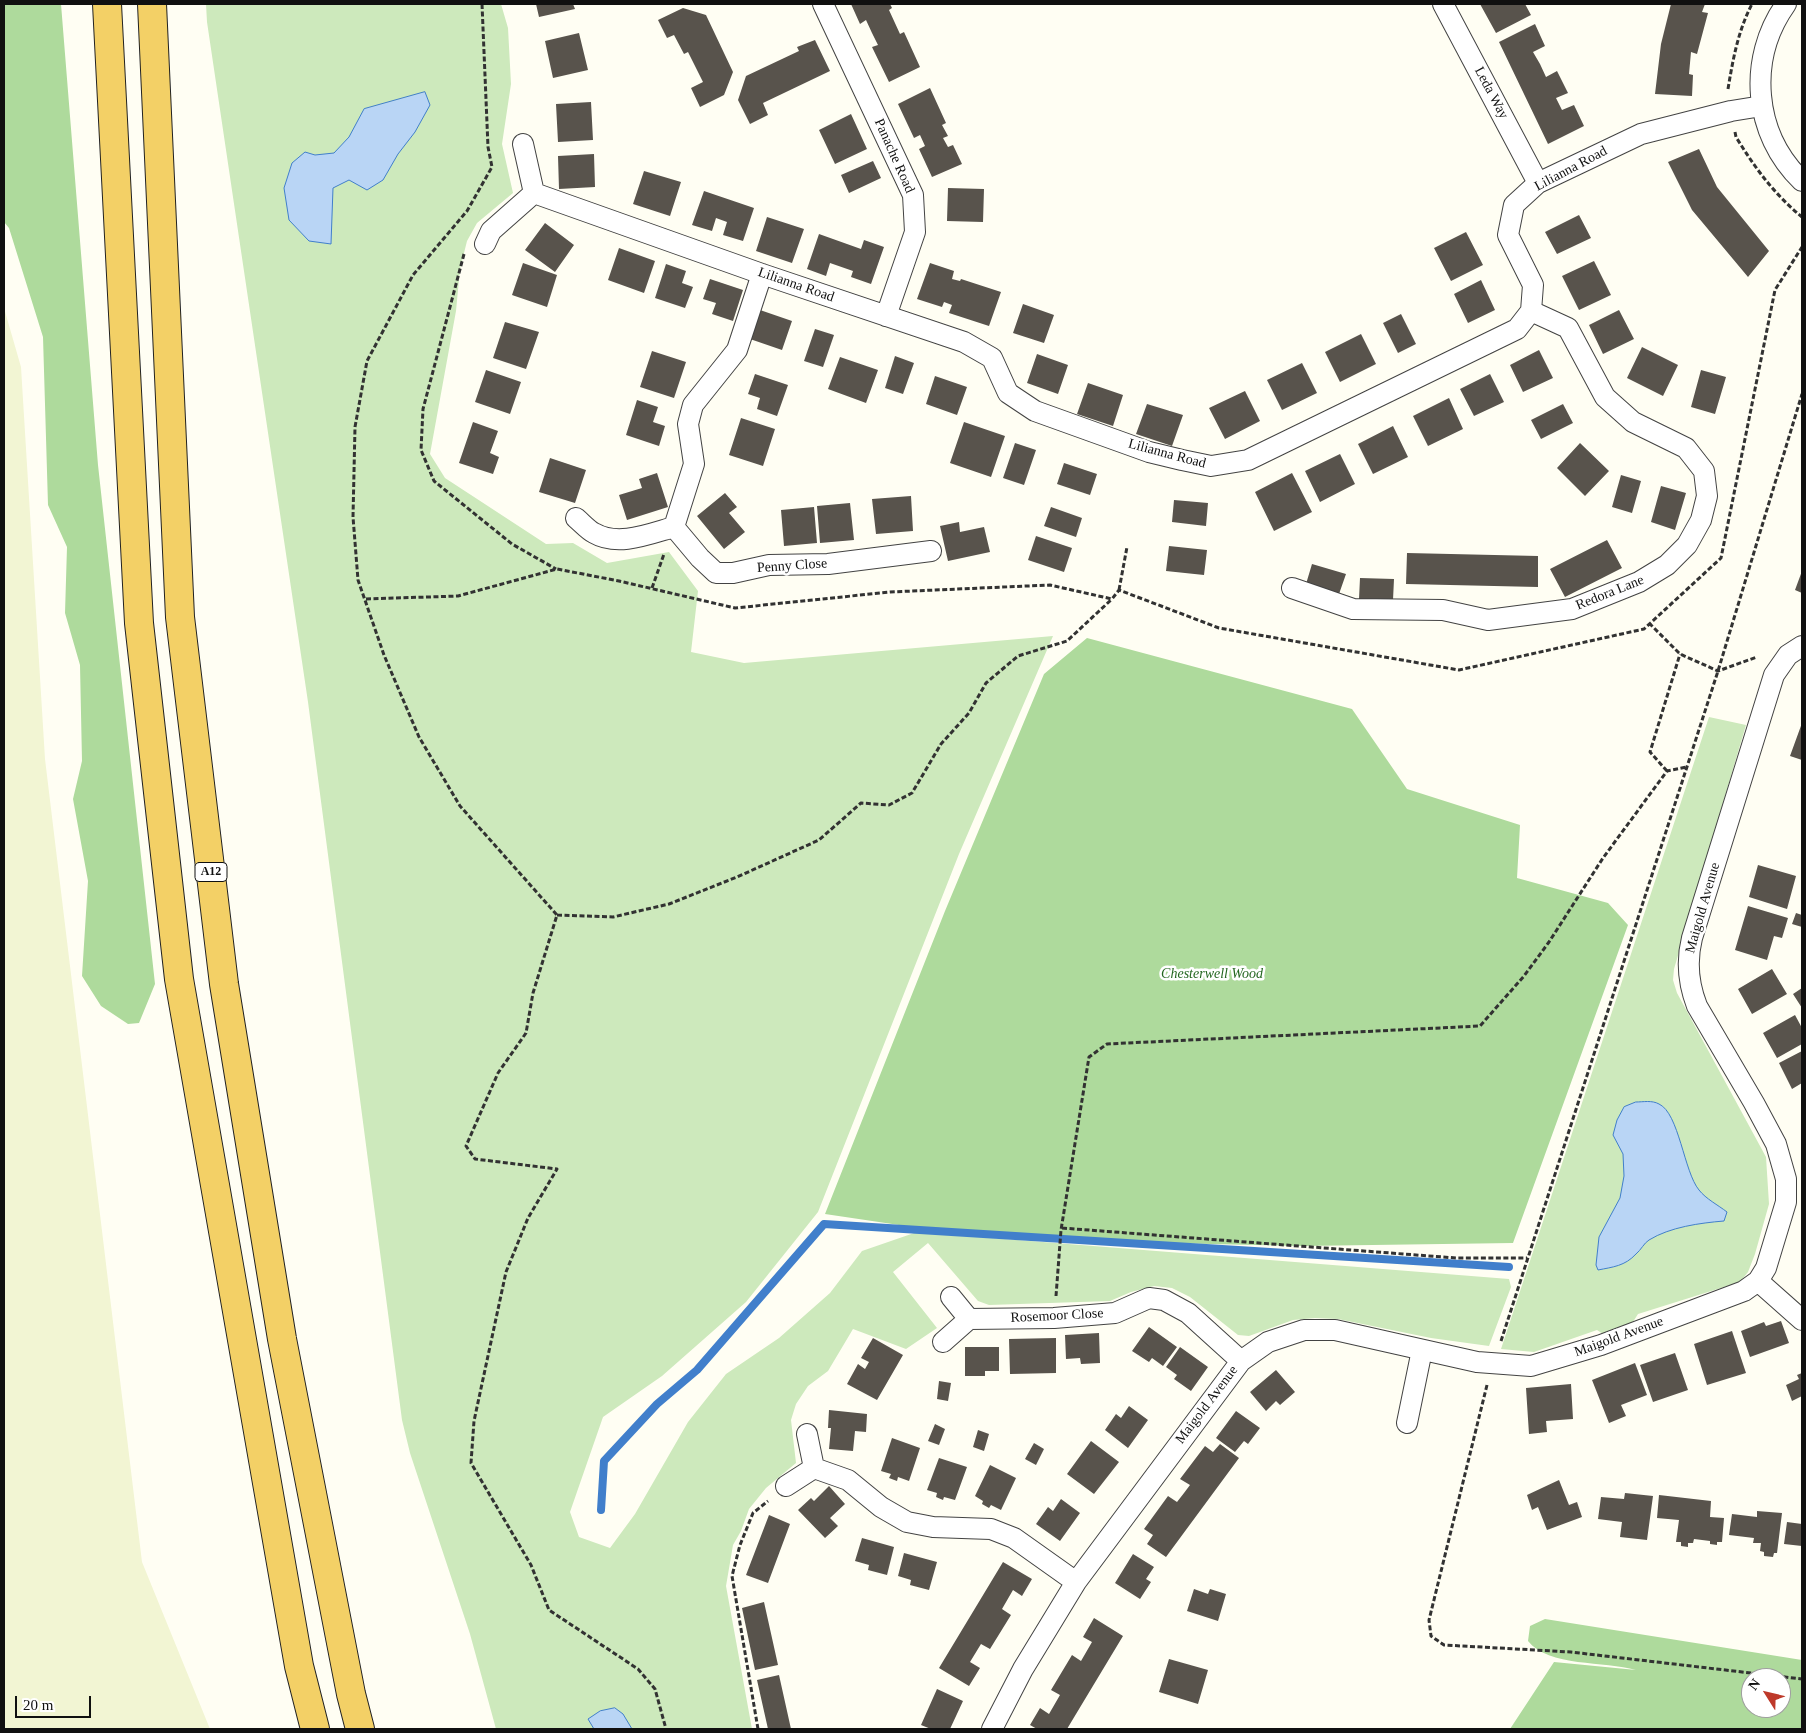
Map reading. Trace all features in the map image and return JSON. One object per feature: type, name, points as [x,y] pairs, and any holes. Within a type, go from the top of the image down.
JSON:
[{"type":"highway","points":[[107,4],[139,624],[179,979],[299,1666],[315,1729]]},
{"type":"highway","name":"A12","points":[[152,4],[179,597],[183,647],[224,984],[282,1339],[351,1694],[360,1729]]},
{"type":"street","name":"Panache Road","points":[[823,4],[913,195],[914,232],[886,316]]},
{"type":"street","name":"Leda Way","points":[[1443,4],[1538,183]]},
{"type":"street","points":[[1786,4],[1774,20],[1764,47],[1762,106],[1765,125],[1776,149],[1789,169],[1802,181]]},
{"type":"street","name":"Lilianna Road","points":[[534,193],[762,274],[964,342],[992,358],[1008,394],[1035,411],[1149,452],[1211,466],[1248,460],[1517,329],[1531,311],[1533,285],[1508,234],[1514,205],[1538,183],[1641,134],[1731,111],[1762,106]]},
{"type":"street","points":[[485,244],[491,231],[534,193],[522,144]]},
{"type":"street","points":[[576,518],[594,533],[611,540],[642,536],[674,527],[694,464],[688,424],[693,405],[737,350],[762,274]]},
{"type":"street","name":"Redora Lane","points":[[1292,588],[1353,609],[1443,610],[1488,620],[1572,609],[1639,582],[1667,565],[1687,545],[1701,520],[1707,496],[1704,471],[1686,448],[1633,422],[1605,397],[1568,328],[1531,311]]},
{"type":"street","name":"Penny Close","points":[[674,527],[700,558],[716,573],[733,573],[769,565],[828,564],[931,551]]},
{"type":"street","name":"Maigold Avenue","points":[[992,1729],[1023,1669],[1076,1582],[1241,1361],[1268,1342],[1304,1330],[1335,1330],[1477,1362],[1531,1366],[1566,1356],[1744,1291],[1758,1281],[1766,1268],[1786,1202],[1786,1179],[1782,1161],[1754,1103],[1697,1006],[1691,992],[1687,964],[1692,938],[1774,675],[1783,660],[1802,646]]},
{"type":"street","points":[[1758,1281],[1802,1320]]},
{"type":"street","points":[[943,1342],[969,1319],[951,1297]]},
{"type":"street","name":"Rosemoor Close","points":[[969,1319],[1054,1318],[1114,1313],[1149,1298],[1164,1300],[1188,1313],[1241,1361]]},
{"type":"street","points":[[1407,1423],[1422,1350]]},
{"type":"street","points":[[807,1434],[814,1468]]},
{"type":"street","points":[[814,1468],[848,1480],[881,1507],[907,1522],[932,1527],[991,1529],[1014,1538],[1076,1582]]},
{"type":"street","points":[[786,1486],[814,1468]]},
{"type":"path","points":[[482,4],[488,147],[492,167],[467,211],[413,275],[367,361],[355,427],[353,517],[358,580],[384,654],[419,737],[460,806],[557,915],[613,917],[669,904],[737,877],[819,840],[861,803],[889,805],[912,793],[941,744],[969,713],[986,683],[1018,656],[1067,641],[1112,599],[1119,590],[1127,547]]},
{"type":"path","points":[[1119,590],[1220,628],[1459,670],[1644,629],[1721,558],[1775,290],[1802,247]]},
{"type":"path","points":[[465,250],[423,409],[421,450],[434,481],[512,544],[557,570],[652,588],[735,608],[890,592],[1050,585],[1112,599]]},
{"type":"path","points":[[1802,394],[1718,671],[1493,1363],[1428,1620],[1430,1636],[1444,1645],[1571,1652],[1802,1679]]},
{"type":"path","points":[[652,588],[674,527]]},
{"type":"path","points":[[366,599],[458,596],[557,570]]},
{"type":"path","points":[[1649,623],[1680,654],[1718,671],[1770,652],[1783,660]]},
{"type":"path","points":[[1667,771],[1650,752],[1680,654]]},
{"type":"path","points":[[1054,1318],[1062,1229],[1089,1057],[1107,1044],[1480,1026],[1524,976],[1549,942],[1602,858],[1667,771],[1687,767]]},
{"type":"path","points":[[557,915],[533,993],[526,1033],[498,1073],[466,1146],[475,1159],[557,1169],[528,1218],[506,1272],[474,1421],[471,1462],[531,1565],[549,1610],[638,1669],[655,1689],[666,1729]]},
{"type":"path","points":[[1062,1229],[1456,1258],[1526,1259]]},
{"type":"path","points":[[758,1729],[732,1576],[740,1544],[753,1513],[786,1486]]},
{"type":"green space","points":[[4,4],[61,4],[98,465],[155,984],[139,1023],[128,1024],[101,1006],[82,976],[88,881],[73,799],[82,761],[80,665],[65,613],[67,547],[48,505],[43,337],[9,228],[4,222]]},
{"type":"green space","points":[[206,4],[501,4],[508,28],[511,84],[502,144],[513,193],[477,223],[467,241],[460,269],[456,311],[430,454],[445,478],[546,544],[573,543],[607,563],[669,552],[698,591],[691,652],[744,663],[1053,636],[959,854],[818,1212],[746,1302],[662,1376],[603,1417],[570,1512],[579,1537],[610,1548],[635,1514],[688,1422],[726,1374],[779,1338],[830,1293],[862,1251],[917,1232],[1509,1279],[1511,1287],[1489,1346],[1431,1338],[1338,1319],[1315,1318],[1293,1320],[1249,1336],[1238,1335],[1190,1297],[1172,1288],[1154,1286],[1131,1292],[1110,1301],[989,1305],[978,1301],[928,1243],[893,1272],[937,1328],[906,1349],[853,1329],[828,1371],[808,1386],[796,1404],[791,1420],[796,1463],[766,1488],[749,1509],[741,1531],[733,1545],[726,1586],[752,1729],[496,1729],[470,1634],[410,1453],[402,1420],[308,702],[207,22]]},
{"type":"green space","points":[[4,308],[21,367],[45,759],[142,1562],[210,1729],[4,1729]]},
{"type":"green space","name":"Chesterwell Wood","points":[[1087,638],[1352,709],[1407,789],[1520,825],[1517,878],[1608,903],[1628,925],[1513,1243],[1302,1246],[1120,1242],[926,1229],[825,1214],[945,911],[1044,674]]},
{"type":"green space","points":[[1709,717],[1746,725],[1674,969],[1673,980],[1677,993],[1766,1157],[1769,1204],[1755,1254],[1748,1272],[1740,1282],[1638,1314],[1631,1325],[1603,1334],[1597,1330],[1534,1352],[1501,1349]]},
{"type":"green space","points":[[1545,1619],[1802,1660],[1802,1729],[1510,1729],[1554,1662],[1636,1670],[1563,1659],[1537,1649],[1528,1641],[1530,1626]]},
{"type":"water","points":[[425,92],[430,105],[415,132],[398,154],[383,180],[367,190],[349,180],[333,188],[331,244],[309,241],[289,220],[284,188],[292,163],[305,152],[315,155],[334,153],[349,137],[364,109]]},
{"type":"water","points":[[1636,1102],[1653,1102],[1666,1110],[1672,1119],[1694,1182],[1705,1196],[1727,1212],[1724,1221],[1685,1226],[1666,1232],[1647,1241],[1628,1261],[1598,1270],[1596,1265],[1599,1237],[1620,1198],[1624,1176],[1623,1154],[1613,1135],[1617,1120],[1624,1107]]},
{"type":"water","points":[[615,1708],[623,1714],[632,1729],[594,1729],[588,1719],[600,1711]]},
{"type":"building","points":[[536,4],[573,4],[575,9],[539,17]]},
{"type":"building","points":[[851,4],[890,4],[892,8],[889,10],[900,34],[904,32],[920,67],[889,82],[872,47],[878,45],[866,20],[860,24]]},
{"type":"building","points":[[1480,4],[1525,4],[1531,15],[1496,33]]},
{"type":"building","points":[[1671,4],[1705,4],[1702,12],[1708,13],[1697,54],[1691,52],[1689,74],[1693,75],[1692,96],[1655,94],[1661,44]]},
{"type":"building","points":[[683,8],[706,15],[733,72],[724,95],[700,107],[691,88],[703,82],[688,52],[684,54],[674,35],[667,38],[658,20]]},
{"type":"building","points":[[1535,24],[1545,46],[1533,52],[1546,77],[1557,71],[1568,93],[1556,98],[1562,110],[1574,105],[1584,126],[1548,144],[1499,42]]},
{"type":"building","points":[[579,33],[588,70],[553,78],[545,41]]},
{"type":"building","points":[[815,40],[830,71],[763,103],[768,115],[750,124],[738,100],[746,76],[799,51],[797,47]]},
{"type":"building","points":[[930,88],[946,123],[942,125],[948,136],[943,138],[948,147],[953,145],[962,164],[932,177],[919,149],[925,146],[920,135],[914,138],[898,104]]},
{"type":"building","points":[[591,102],[593,140],[558,142],[556,104]]},
{"type":"building","points":[[851,114],[867,149],[835,164],[819,130]]},
{"type":"building","points":[[1699,149],[1717,187],[1769,251],[1748,277],[1692,210],[1668,162]]},
{"type":"building","points":[[594,154],[595,187],[559,189],[558,156]]},
{"type":"building","points":[[873,161],[881,178],[849,193],[841,175]]},
{"type":"building","points":[[644,171],[681,182],[670,216],[633,204]]},
{"type":"building","points":[[948,188],[984,189],[983,222],[947,221]]},
{"type":"building","points":[[704,191],[754,208],[743,241],[723,235],[727,222],[716,218],[712,231],[692,225]]},
{"type":"building","points":[[1579,215],[1591,238],[1557,254],[1545,232]]},
{"type":"building","points":[[767,217],[804,229],[792,263],[756,251]]},
{"type":"building","points":[[545,223],[574,245],[555,272],[525,250]]},
{"type":"building","points":[[1466,232],[1483,265],[1451,281],[1434,248]]},
{"type":"building","points":[[819,234],[861,249],[864,240],[884,247],[871,284],[851,277],[853,271],[830,263],[826,276],[807,269]]},
{"type":"building","points":[[619,248],[655,261],[644,293],[608,280]]},
{"type":"building","points":[[1594,261],[1611,295],[1579,310],[1562,276]]},
{"type":"building","points":[[523,263],[557,275],[547,307],[512,295]]},
{"type":"building","points":[[930,263],[954,271],[952,279],[960,281],[961,279],[1001,292],[989,326],[949,313],[952,305],[944,302],[942,307],[917,299]]},
{"type":"building","points":[[666,264],[686,271],[682,283],[693,287],[685,308],[655,298]]},
{"type":"building","points":[[710,279],[743,290],[733,321],[712,314],[716,303],[703,299]]},
{"type":"building","points":[[1481,280],[1495,310],[1468,323],[1454,294]]},
{"type":"building","points":[[1023,304],[1054,315],[1044,343],[1013,333]]},
{"type":"building","points":[[760,310],[792,321],[782,350],[750,339]]},
{"type":"building","points":[[1619,310],[1634,339],[1603,354],[1589,325]]},
{"type":"building","points":[[1401,314],[1416,344],[1398,353],[1383,323]]},
{"type":"building","points":[[505,322],[539,332],[526,369],[493,358]]},
{"type":"building","points":[[815,329],[834,335],[823,367],[804,361]]},
{"type":"building","points":[[1361,334],[1376,364],[1340,382],[1325,352]]},
{"type":"building","points":[[1642,347],[1678,365],[1663,396],[1627,378]]},
{"type":"building","points":[[1539,350],[1553,378],[1523,392],[1510,365]]},
{"type":"building","points":[[652,351],[686,362],[674,398],[640,387]]},
{"type":"building","points":[[1037,354],[1068,365],[1058,394],[1027,383]]},
{"type":"building","points":[[895,356],[914,363],[903,394],[885,388]]},
{"type":"building","points":[[840,357],[878,370],[866,403],[828,389]]},
{"type":"building","points":[[1302,363],[1317,393],[1282,410],[1267,380]]},
{"type":"building","points":[[486,370],[521,382],[510,414],[475,402]]},
{"type":"building","points":[[1701,370],[1726,377],[1715,414],[1691,407]]},
{"type":"building","points":[[755,374],[788,385],[777,416],[757,409],[760,398],[748,394]]},
{"type":"building","points":[[1490,374],[1504,402],[1474,416],[1460,389]]},
{"type":"building","points":[[935,376],[967,387],[957,415],[926,404]]},
{"type":"building","points":[[1088,383],[1123,395],[1113,426],[1077,414]]},
{"type":"building","points":[[1245,391],[1260,421],[1225,439],[1209,408]]},
{"type":"building","points":[[1449,398],[1463,429],[1428,446],[1413,416]]},
{"type":"building","points":[[637,400],[658,407],[653,422],[665,426],[659,446],[626,435]]},
{"type":"building","points":[[1147,404],[1183,415],[1172,446],[1136,434]]},
{"type":"building","points":[[1563,404],[1573,423],[1541,439],[1531,420]]},
{"type":"building","points":[[741,418],[775,429],[763,466],[729,455]]},
{"type":"building","points":[[473,422],[498,431],[490,453],[499,457],[493,474],[459,463]]},
{"type":"building","points":[[964,422],[1005,436],[991,477],[950,463]]},
{"type":"building","points":[[1393,426],[1408,457],[1373,474],[1358,444]]},
{"type":"building","points":[[1015,443],[1036,450],[1024,485],[1003,478]]},
{"type":"building","points":[[1580,443],[1609,471],[1585,496],[1557,468]]},
{"type":"building","points":[[1340,454],[1355,484],[1320,502],[1305,471]]},
{"type":"building","points":[[550,458],[586,470],[575,503],[539,492]]},
{"type":"building","points":[[1064,463],[1097,474],[1090,495],[1057,484]]},
{"type":"building","points":[[657,473],[668,507],[627,520],[619,495],[642,488],[639,479]]},
{"type":"building","points":[[1292,473],[1312,512],[1274,531],[1255,492]]},
{"type":"building","points":[[1621,475],[1641,481],[1632,513],[1612,507]]},
{"type":"building","points":[[1661,486],[1686,493],[1675,530],[1651,522]]},
{"type":"building","points":[[725,493],[737,507],[729,513],[745,532],[724,549],[697,516]]},
{"type":"building","points":[[911,496],[913,531],[876,534],[872,499]]},
{"type":"building","points":[[1174,500],[1208,503],[1206,526],[1172,522]]},
{"type":"building","points":[[850,503],[854,540],[820,543],[817,506]]},
{"type":"building","points":[[814,507],[817,543],[784,546],[781,510]]},
{"type":"building","points":[[1051,507],[1082,518],[1076,537],[1044,526]]},
{"type":"building","points":[[959,522],[960,532],[984,527],[990,552],[948,561],[940,526]]},
{"type":"building","points":[[1036,536],[1072,548],[1064,572],[1028,560]]},
{"type":"building","points":[[1607,540],[1622,568],[1565,597],[1550,569]]},
{"type":"building","points":[[1169,546],[1207,550],[1204,575],[1166,571]]},
{"type":"building","points":[[1407,553],[1538,556],[1538,587],[1406,584]]},
{"type":"building","points":[[1312,564],[1346,574],[1339,594],[1306,584]]},
{"type":"building","points":[[1802,571],[1802,593],[1795,590]]},
{"type":"building","points":[[1360,578],[1394,579],[1393,600],[1359,599]]},
{"type":"building","points":[[1802,723],[1802,760],[1790,756]]},
{"type":"building","points":[[1758,865],[1796,876],[1787,909],[1749,897]]},
{"type":"building","points":[[1748,906],[1788,918],[1782,938],[1774,936],[1767,960],[1735,950]]},
{"type":"building","points":[[1796,913],[1802,915],[1802,927],[1792,924]]},
{"type":"building","points":[[1772,969],[1787,994],[1752,1014],[1738,989]]},
{"type":"building","points":[[1802,988],[1802,1008],[1793,994]]},
{"type":"building","points":[[1795,1015],[1802,1028],[1802,1044],[1777,1058],[1763,1033]]},
{"type":"building","points":[[1802,1051],[1802,1083],[1792,1089],[1779,1063]]},
{"type":"building","points":[[1781,1321],[1789,1343],[1750,1357],[1741,1331],[1764,1322],[1766,1326]]},
{"type":"building","points":[[1149,1327],[1177,1347],[1163,1366],[1152,1358],[1149,1362],[1132,1351]]},
{"type":"building","points":[[1732,1331],[1746,1373],[1707,1385],[1694,1344]]},
{"type":"building","points":[[1099,1333],[1100,1363],[1081,1364],[1080,1358],[1066,1359],[1065,1335]]},
{"type":"building","points":[[873,1338],[903,1355],[877,1400],[847,1384],[858,1364],[865,1369],[869,1362],[861,1358]]},
{"type":"building","points":[[1056,1338],[1056,1373],[1010,1374],[1009,1339]]},
{"type":"building","points":[[965,1347],[999,1347],[999,1371],[985,1371],[985,1376],[965,1376]]},
{"type":"building","points":[[1180,1347],[1208,1367],[1191,1391],[1174,1379],[1177,1375],[1166,1367]]},
{"type":"building","points":[[1675,1353],[1688,1390],[1653,1402],[1640,1365]]},
{"type":"building","points":[[1635,1363],[1647,1395],[1621,1405],[1626,1416],[1609,1423],[1592,1380]]},
{"type":"building","points":[[1276,1370],[1295,1392],[1280,1405],[1276,1401],[1266,1411],[1250,1392]]},
{"type":"building","points":[[1802,1373],[1802,1396],[1792,1401],[1786,1385],[1799,1379],[1797,1375]]},
{"type":"building","points":[[939,1381],[951,1383],[948,1401],[937,1399]]},
{"type":"building","points":[[1571,1384],[1573,1419],[1546,1421],[1547,1432],[1529,1434],[1526,1388]]},
{"type":"building","points":[[1129,1406],[1148,1420],[1128,1448],[1105,1430],[1116,1414],[1121,1418]]},
{"type":"building","points":[[829,1410],[867,1414],[866,1432],[855,1431],[853,1451],[829,1449],[831,1428],[828,1428]]},
{"type":"building","points":[[1236,1411],[1260,1428],[1248,1444],[1244,1441],[1235,1452],[1216,1438]]},
{"type":"building","points":[[935,1424],[945,1429],[939,1445],[928,1441]]},
{"type":"building","points":[[978,1430],[989,1434],[984,1451],[973,1447]]},
{"type":"building","points":[[892,1438],[920,1448],[909,1481],[898,1477],[897,1481],[889,1478],[891,1474],[881,1471]]},
{"type":"building","points":[[1091,1441],[1119,1462],[1094,1494],[1067,1474]]},
{"type":"building","points":[[1034,1443],[1044,1449],[1036,1465],[1025,1459]]},
{"type":"building","points":[[1220,1444],[1239,1458],[1166,1557],[1147,1544],[1153,1535],[1144,1529],[1168,1496],[1177,1502],[1190,1485],[1180,1479],[1205,1446],[1213,1452]]},
{"type":"building","points":[[939,1458],[967,1467],[955,1500],[944,1497],[943,1500],[936,1497],[937,1493],[927,1490]]},
{"type":"building","points":[[990,1465],[1016,1478],[1001,1510],[991,1505],[989,1508],[982,1504],[983,1501],[975,1496]]},
{"type":"building","points":[[1559,1480],[1569,1505],[1577,1502],[1582,1517],[1547,1530],[1538,1507],[1532,1510],[1527,1495]]},
{"type":"building","points":[[829,1486],[845,1504],[830,1518],[838,1526],[825,1538],[798,1510],[811,1498],[814,1501]]},
{"type":"building","points":[[1625,1493],[1653,1496],[1647,1540],[1620,1537],[1622,1522],[1598,1519],[1601,1497],[1624,1499]]},
{"type":"building","points":[[1659,1495],[1711,1501],[1710,1517],[1724,1518],[1722,1542],[1717,1542],[1717,1545],[1710,1544],[1710,1541],[1694,1539],[1693,1543],[1688,1543],[1688,1547],[1681,1546],[1681,1542],[1676,1542],[1679,1520],[1657,1518]]},
{"type":"building","points":[[1061,1499],[1080,1513],[1060,1541],[1036,1524],[1048,1507],[1053,1511]]},
{"type":"building","points":[[1757,1511],[1782,1513],[1777,1553],[1774,1553],[1773,1557],[1764,1556],[1764,1552],[1760,1551],[1761,1543],[1753,1543],[1754,1538],[1729,1535],[1732,1514],[1757,1517]]},
{"type":"building","points":[[769,1515],[790,1524],[768,1583],[746,1575]]},
{"type":"building","points":[[1787,1522],[1802,1524],[1802,1546],[1784,1544]]},
{"type":"building","points":[[862,1538],[894,1547],[887,1575],[868,1570],[869,1565],[855,1561]]},
{"type":"building","points":[[904,1553],[937,1562],[929,1590],[910,1585],[911,1580],[898,1576]]},
{"type":"building","points":[[1133,1554],[1154,1567],[1146,1579],[1151,1582],[1140,1599],[1115,1583]]},
{"type":"building","points":[[1003,1562],[1032,1579],[1022,1596],[1013,1590],[1002,1609],[1011,1615],[990,1649],[981,1644],[970,1662],[980,1668],[969,1686],[939,1668]]},
{"type":"building","points":[[1194,1589],[1208,1594],[1210,1589],[1226,1594],[1218,1621],[1187,1611]]},
{"type":"building","points":[[764,1602],[778,1665],[755,1670],[742,1608]]},
{"type":"building","points":[[1094,1618],[1123,1636],[1067,1729],[1037,1729],[1030,1725],[1040,1708],[1049,1714],[1060,1695],[1051,1690],[1072,1655],[1081,1661],[1092,1642],[1083,1637]]},
{"type":"building","points":[[1169,1659],[1208,1670],[1198,1704],[1159,1692]]},
{"type":"building","points":[[779,1675],[791,1729],[768,1729],[757,1680]]},
{"type":"building","points":[[937,1689],[963,1701],[950,1729],[931,1729],[921,1725]]},
{"type":"waterway","points":[[601,1510],[604,1461],[657,1404],[697,1370],[824,1224],[1509,1267]]}]
